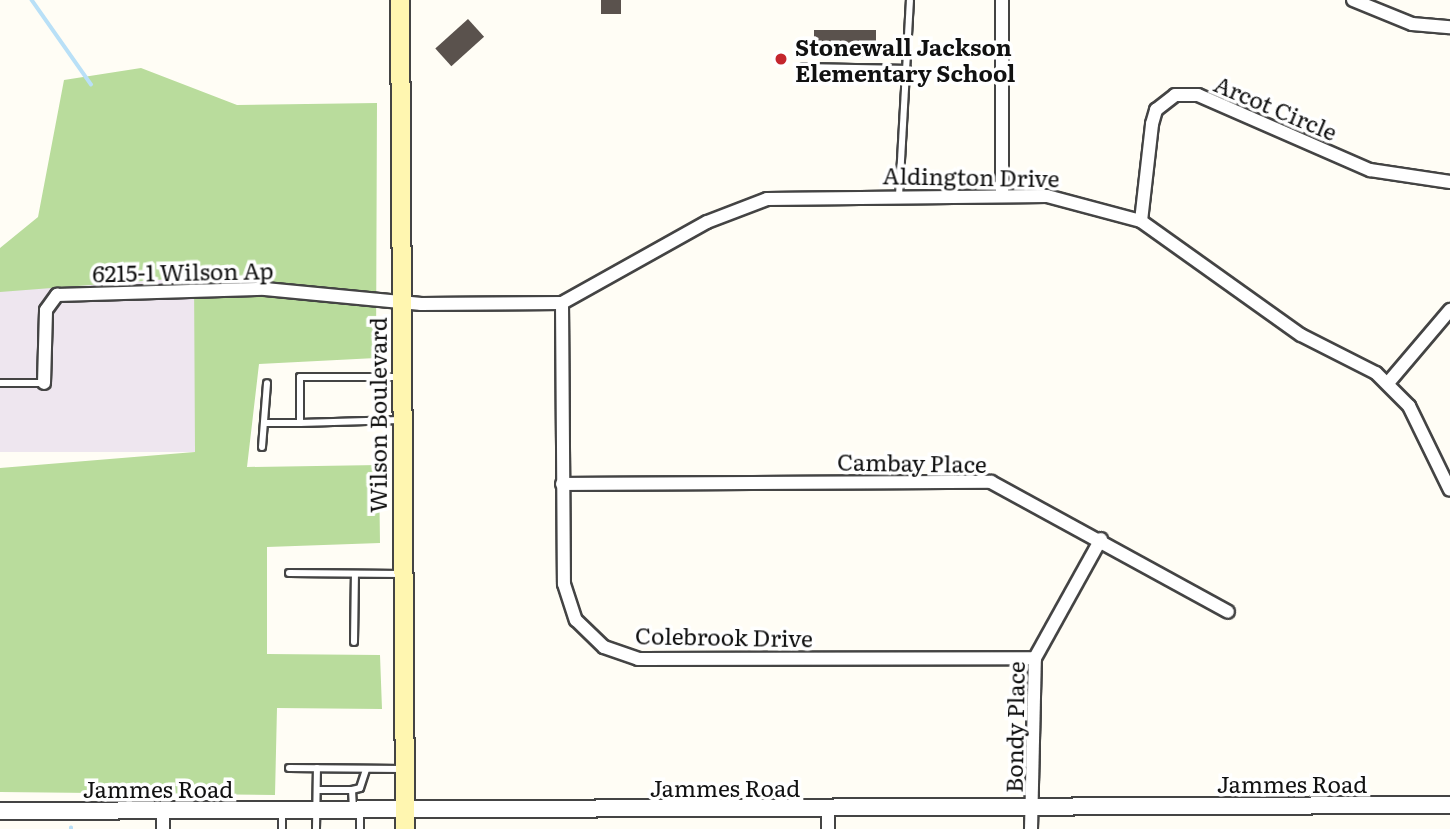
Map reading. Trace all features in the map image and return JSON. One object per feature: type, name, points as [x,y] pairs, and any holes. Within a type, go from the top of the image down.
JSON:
[{"type":"main road","name":"Wilson Boulevard","points":[[400,0],[405,829]]},
{"type":"street","points":[[1002,0],[1002,195]]},
{"type":"street","points":[[1353,0],[1412,24],[1450,27]]},
{"type":"street","name":"Arcot Circle","points":[[1141,221],[1152,124],[1156,110],[1175,95],[1198,96],[1393,178],[1450,182]]},
{"type":"street","name":"Aldington Drive","points":[[401,301],[562,303],[750,204],[785,196],[1002,195],[1078,199],[1141,221],[1301,335],[1388,383],[1422,427],[1450,490]]},
{"type":"street","name":"6215-1 Wilson Ap","points":[[44,383],[46,310],[57,295],[265,289],[401,301]]},
{"type":"street","name":"Colebrook Drive","points":[[562,303],[562,484],[567,601],[590,636],[618,654],[1035,658]]},
{"type":"street","points":[[1388,383],[1450,310]]},
{"type":"street","name":"Cambay Place","points":[[562,484],[991,482],[1101,539],[1228,611]]},
{"type":"street","name":"Bondy Place","points":[[1031,829],[1034,808],[1035,658],[1101,539]]},
{"type":"street","name":"Jammes Road","points":[[0,811],[1450,805]]},
{"type":"street","points":[[828,809],[828,829]]},
{"type":"street","points":[[163,810],[163,829]]},
{"type":"lane","points":[[899,196],[910,0]]},
{"type":"lane","points":[[804,67],[907,69]]},
{"type":"lane","points":[[300,423],[300,377],[401,377]]},
{"type":"lane","points":[[0,383],[44,383]]},
{"type":"lane","points":[[262,447],[267,383]]},
{"type":"lane","points":[[264,424],[402,420]]},
{"type":"lane","points":[[289,573],[403,574]]},
{"type":"lane","points":[[354,642],[355,574]]},
{"type":"lane","points":[[289,768],[404,769]]},
{"type":"lane","points":[[316,829],[317,768]]},
{"type":"lane","points":[[317,789],[360,788],[366,769]]},
{"type":"lane","points":[[352,790],[360,829]]},
{"type":"lane","points":[[282,811],[282,829]]},
{"type":"shaded area","points":[[0,277],[195,277],[195,452],[0,452]]},
{"type":"green space","points":[[141,68],[237,105],[377,103],[376,358],[259,364],[247,467],[379,465],[380,543],[267,547],[267,654],[380,655],[382,709],[277,708],[275,795],[0,792],[0,468],[195,452],[194,277],[0,292],[0,248],[38,217],[64,80]]},
{"type":"building","points":[[601,0],[621,0],[621,14],[601,14]]},
{"type":"building","points":[[468,19],[484,37],[451,66],[435,48]]},
{"type":"building","points":[[814,30],[876,30],[876,57],[814,57]]},
{"type":"waterway","points":[[32,0],[91,84]]},
{"type":"place","name":"Stonewall Jackson Elementary School","points":[[781,59]]}]
